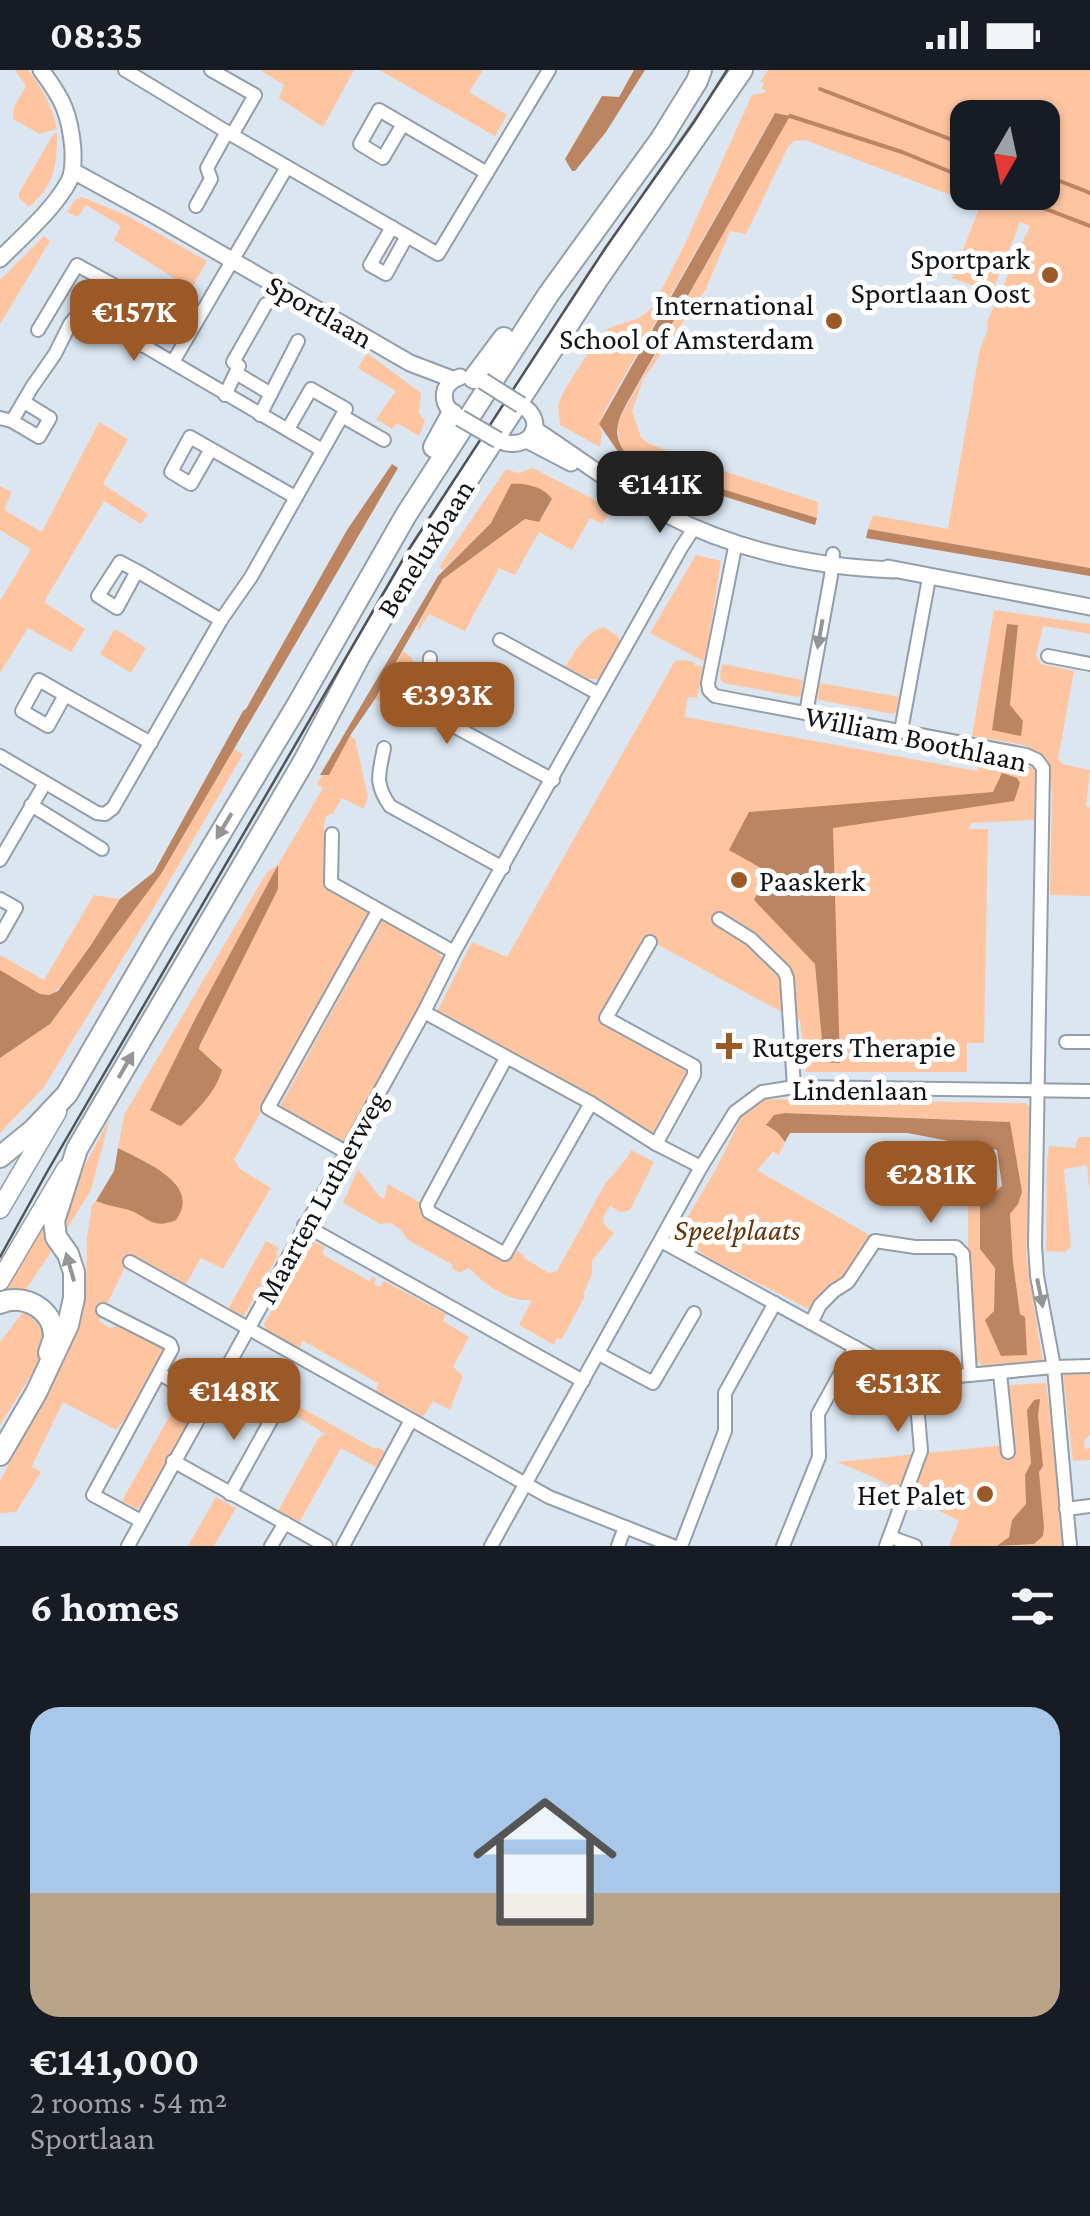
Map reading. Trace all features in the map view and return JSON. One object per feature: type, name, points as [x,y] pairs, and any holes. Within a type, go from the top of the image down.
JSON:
[{"type":"main road","points":[[479,380],[541,281],[640,149],[691,70]]},
{"type":"main road","name":"Beneluxbaan","points":[[0,1209],[426,482],[548,295],[661,139],[701,70]]},
{"type":"main road","points":[[528,421],[586,314],[728,112],[741,72]]},
{"type":"main road","name":"Beneluxbaan","points":[[0,1280],[304,760],[358,657],[456,496],[597,280],[741,72]]},
{"type":"main road","points":[[274,742],[290,700],[374,542],[456,416]]},
{"type":"main road","points":[[304,760],[332,727],[502,442]]},
{"type":"main road","name":"Beneluxbaan","points":[[0,1157],[67,1094]]},
{"type":"main road","name":"Beneluxbaan","points":[[0,1455],[68,1325],[74,1272],[72,1261],[56,1237],[54,1222],[77,1149]]},
{"type":"main road","points":[[0,1303],[22,1300],[34,1304],[50,1322],[54,1338],[50,1352],[0,1428]]},
{"type":"street","points":[[0,259],[38,221],[69,181],[72,171],[70,119],[42,70]]},
{"type":"street","points":[[125,70],[438,254],[549,70]]},
{"type":"street","points":[[196,206],[211,179],[207,168],[255,95],[212,70]]},
{"type":"street","points":[[402,124],[487,173]]},
{"type":"street","points":[[173,362],[287,166]]},
{"type":"street","name":"Sportlaan","points":[[72,171],[410,363],[421,376],[448,386]]},
{"type":"street","points":[[392,228],[370,265],[386,274],[408,236]]},
{"type":"street","points":[[38,330],[77,265],[164,314],[144,346]]},
{"type":"street","points":[[225,394],[240,366],[233,362],[266,304]]},
{"type":"street","points":[[24,402],[50,418],[38,437],[6,420],[24,402],[76,317],[84,314],[95,316],[322,450]]},
{"type":"street","points":[[260,414],[298,342]]},
{"type":"street","points":[[236,373],[271,394]]},
{"type":"street","points":[[528,421],[517,445],[502,442],[456,416],[444,402],[448,386],[460,376],[479,380],[607,479],[694,528],[755,549],[785,556],[832,559],[857,569],[894,570],[1090,607]]},
{"type":"street","points":[[0,756],[96,813],[104,814],[113,808],[346,408],[311,389],[288,429]]},
{"type":"street","points":[[342,416],[384,440]]},
{"type":"street","points":[[210,449],[295,497]]},
{"type":"street","name":"Maarten Lutherweg","points":[[128,1546],[454,952],[694,528]]},
{"type":"street","name":"William Boothlaan","points":[[736,542],[709,690],[715,696],[1026,755],[1037,760],[1042,768],[1038,1091]]},
{"type":"street","points":[[806,713],[832,559]]},
{"type":"street","points":[[137,571],[222,620]]},
{"type":"street","points":[[901,731],[929,578]]},
{"type":"street","points":[[500,640],[600,694]]},
{"type":"street","points":[[1048,656],[1090,664]]},
{"type":"street","points":[[430,658],[429,706],[437,717],[552,780]]},
{"type":"street","points":[[65,695],[151,743]]},
{"type":"street","points":[[384,748],[378,781],[390,806],[503,868]]},
{"type":"street","points":[[0,860],[44,782]]},
{"type":"street","points":[[31,806],[102,849]]},
{"type":"street","points":[[332,834],[331,883],[454,952]]},
{"type":"street","points":[[0,899],[16,908],[0,936]]},
{"type":"street","points":[[346,1152],[268,1108],[378,910]]},
{"type":"street","points":[[718,919],[750,939],[784,971],[794,1087]]},
{"type":"street","points":[[650,942],[606,1018],[694,1066],[694,1076],[656,1144]]},
{"type":"street","points":[[424,1012],[702,1167]]},
{"type":"street","points":[[1066,1042],[1090,1042]]},
{"type":"street","points":[[506,1058],[427,1205],[429,1212],[505,1254],[592,1103]]},
{"type":"street","name":"Lindenlaan","points":[[491,1546],[702,1167],[736,1112],[762,1092],[794,1087],[1090,1091]]},
{"type":"street","points":[[1038,1091],[1037,1276],[1054,1367],[1070,1546]]},
{"type":"street","points":[[304,1225],[583,1381]]},
{"type":"street","points":[[661,1241],[915,1380],[1090,1366]]},
{"type":"street","points":[[811,1323],[820,1305],[848,1282],[875,1241],[915,1247],[956,1247],[962,1254],[970,1375]]},
{"type":"street","points":[[130,1262],[549,1497],[673,1546]]},
{"type":"street","points":[[681,1546],[726,1431],[725,1394],[775,1303]]},
{"type":"street","points":[[103,1310],[170,1344],[172,1349],[93,1495],[139,1526]]},
{"type":"street","points":[[599,1354],[652,1383],[694,1313]]},
{"type":"street","points":[[783,1546],[819,1457],[818,1414],[855,1347]]},
{"type":"street","points":[[1000,1373],[1008,1452]]},
{"type":"street","points":[[160,1374],[207,1400]]},
{"type":"street","points":[[915,1380],[921,1451],[888,1541],[915,1546]]},
{"type":"street","points":[[230,1494],[275,1413]]},
{"type":"street","points":[[343,1546],[411,1420]]},
{"type":"street","points":[[173,1461],[326,1546]]},
{"type":"street","points":[[1066,1508],[1090,1506]]},
{"type":"street","points":[[271,1546],[285,1523]]},
{"type":"street","points":[[618,1546],[626,1527]]},
{"type":"green space","points":[[15,70],[28,70],[33,77],[50,105],[57,129],[40,134],[13,119],[14,107],[26,86]]},
{"type":"green space","points":[[260,70],[354,70],[323,127],[279,98],[284,85]]},
{"type":"green space","points":[[379,70],[483,70],[469,92],[507,115],[495,136]]},
{"type":"green space","name":"Sportpark Sportlaan Oost","points":[[768,70],[1090,70],[1090,568],[868,529],[873,515],[948,529],[987,322],[1030,226],[1020,222],[992,293],[952,278],[978,210],[1060,210],[1060,100],[950,100],[950,195],[805,140],[794,141],[746,234],[730,231],[706,289],[643,380],[632,411],[641,437],[648,443],[818,502],[817,518],[627,455],[620,446],[617,423],[789,116],[774,114],[605,410],[599,424],[600,447],[560,425],[558,405],[564,391],[598,337],[652,308],[752,95],[766,92],[762,88],[764,82],[760,82]]},
{"type":"green space","points":[[54,133],[57,145],[53,174],[29,207],[19,193]]},
{"type":"green space","points":[[82,197],[126,215],[207,261],[191,289],[114,240],[121,226],[86,205],[78,217],[67,212]]},
{"type":"green space","points":[[44,236],[50,241],[0,324],[0,280]]},
{"type":"green space","points":[[367,353],[421,393],[419,413],[425,421],[419,436],[397,423],[392,429],[376,419],[396,391],[358,368]]},
{"type":"green space","points":[[99,422],[128,439],[103,484],[148,514],[141,524],[104,501],[44,602],[85,629],[71,652],[28,628],[0,673],[0,601],[31,549],[0,530],[0,486],[12,492],[4,510],[42,532]]},
{"type":"green space","points":[[533,468],[612,509],[602,524],[590,518],[572,550],[539,532],[515,575],[499,568],[465,631],[429,614],[419,630],[417,627],[443,579],[525,519],[539,522],[552,500],[539,489],[512,484],[491,523],[443,570],[439,567],[506,469],[518,473]]},
{"type":"green space","points":[[696,555],[721,561],[705,662],[650,633]]},
{"type":"green space","points":[[994,610],[1090,624],[1090,634],[1043,626],[1036,655],[1041,664],[1074,671],[1058,759],[1062,764],[1090,770],[1086,806],[1090,808],[1090,896],[1050,895],[1052,793],[1048,768],[1037,753],[1024,745],[972,736]],"holes":[[[1008,624],[1018,626],[1010,706],[1017,716],[992,729]]]},
{"type":"green space","points":[[603,627],[618,636],[620,642],[599,679],[589,679],[565,667],[586,638]]},
{"type":"green space","points":[[115,629],[146,648],[131,673],[100,654]]},
{"type":"green space","points":[[403,651],[412,658],[421,717],[418,721],[375,699]]},
{"type":"green space","points":[[675,661],[703,667],[697,698],[688,697],[685,717],[977,771],[981,758],[999,762],[1000,758],[1035,768],[1034,820],[972,823],[968,829],[988,829],[984,1043],[967,1043],[967,1072],[806,1072],[800,1020],[653,942],[600,1019],[694,1073],[658,1136],[436,1014],[472,942],[507,957]]},
{"type":"green space","points":[[722,664],[803,680],[801,695],[724,683],[720,679]]},
{"type":"green space","points":[[820,683],[899,697],[896,712],[819,700]]},
{"type":"green space","points":[[348,734],[355,739],[368,797],[364,809],[342,798],[333,813],[326,816],[329,884],[333,892],[370,913],[234,1160],[240,1169],[271,1188],[223,1269],[201,1258],[186,1284],[131,1254],[99,1321],[110,1328],[121,1325],[164,1348],[135,1406],[116,1430],[63,1402],[32,1466],[41,1472],[16,1512],[0,1513],[0,1481],[67,1353],[80,1319],[92,1205],[96,1201],[130,1210],[178,1185],[150,1164],[118,1148],[124,1115],[267,872],[278,865],[323,788],[317,784]],"holes":[[[215,983],[214,1016],[199,1049],[216,1063],[210,1094],[181,1126],[151,1110]]]},
{"type":"green space","points":[[234,749],[243,754],[156,904],[44,1087],[0,1133],[0,1058],[50,1024],[161,874]]},
{"type":"green space","points":[[94,895],[120,899],[56,991],[49,995],[39,993],[0,970],[0,955],[44,980]]},
{"type":"green space","points":[[382,920],[440,954],[443,962],[344,1144],[279,1108]]},
{"type":"green space","name":"Speelplaats","points":[[767,1099],[1026,1103],[1026,1254],[1043,1363],[987,1369],[976,1361],[968,1191],[1002,1186],[980,1207],[995,1267],[994,1311],[1020,1314],[1010,1213],[1010,1122],[785,1113],[766,1126],[785,1142],[779,1155],[773,1152],[757,1170],[871,1236],[842,1279],[829,1287],[811,1310],[676,1237],[741,1118],[755,1104]]},
{"type":"green space","points":[[110,1118],[91,1190],[63,1235],[61,1210]]},
{"type":"green space","points":[[1078,1137],[1090,1137],[1090,1194],[1087,1165],[1064,1169],[1071,1246],[1065,1252],[1046,1251],[1049,1146],[1075,1148]]},
{"type":"green space","points":[[631,1150],[654,1162],[630,1210],[621,1212],[610,1206],[603,1217],[604,1224],[614,1233],[592,1261],[585,1296],[562,1339],[557,1338],[554,1345],[519,1325],[532,1300],[505,1295],[469,1268],[459,1273],[453,1265],[408,1240],[391,1223],[380,1224],[343,1203],[358,1169],[380,1197],[384,1199],[388,1184],[421,1203],[424,1217],[502,1260],[518,1251],[549,1273],[557,1271],[605,1184]]},
{"type":"green space","points":[[53,1202],[56,1245],[24,1292],[1,1295]]},
{"type":"green space","points":[[266,1241],[279,1248],[278,1256],[242,1319],[227,1311]]},
{"type":"green space","points":[[312,1241],[325,1247],[322,1254],[369,1281],[376,1279],[374,1284],[380,1287],[384,1281],[446,1314],[443,1321],[469,1337],[453,1367],[463,1376],[450,1410],[433,1401],[423,1417],[376,1391],[378,1383],[303,1341],[299,1348],[266,1330],[264,1324]]},
{"type":"green space","points":[[27,1307],[45,1322],[46,1351],[0,1425],[0,1342]]},
{"type":"green space","points":[[237,1369],[385,1452],[376,1467],[341,1448],[299,1523],[278,1511],[318,1439],[325,1434],[229,1385]]},
{"type":"green space","points":[[1090,1373],[1090,1435],[1084,1441],[1085,1449],[1090,1448],[1090,1460],[1073,1461],[1063,1375]]},
{"type":"green space","points":[[1046,1383],[1062,1546],[949,1546],[959,1521],[837,1462],[1006,1445],[1006,1385]]},
{"type":"green space","points":[[181,1396],[197,1409],[142,1507],[137,1509],[122,1501]]},
{"type":"green space","points":[[216,1497],[236,1508],[214,1546],[188,1546]]},
{"type":"shaded area","points":[[634,70],[645,70],[606,132],[572,171],[565,159],[602,96],[619,97]]},
{"type":"shaded area","points":[[775,113],[790,116],[627,403],[618,423],[618,435],[627,455],[817,518],[815,525],[628,466],[599,424]]},
{"type":"shaded area","points":[[392,464],[398,468],[161,874],[50,1024],[0,1058],[0,970],[40,994],[58,991],[120,899],[154,872],[347,530]]},
{"type":"shaded area","points":[[511,484],[534,487],[552,499],[539,522],[525,519],[443,579],[329,775],[320,775],[438,576],[491,523]]},
{"type":"shaded area","points":[[868,529],[1090,568],[1090,576],[866,538]]},
{"type":"shaded area","points":[[1007,624],[1018,625],[1010,705],[1023,721],[1021,736],[992,730]]},
{"type":"shaded area","points":[[1002,773],[1020,783],[1014,801],[833,828],[840,1063],[824,1062],[815,964],[754,900],[768,872],[729,850],[749,812],[993,792]]},
{"type":"shaded area","points":[[278,865],[278,889],[200,1045],[199,1049],[222,1070],[219,1078],[199,1107],[178,1125],[150,1110]]},
{"type":"shaded area","points":[[774,1115],[1010,1122],[1022,1192],[1010,1214],[1013,1262],[1020,1314],[1025,1317],[1027,1355],[1001,1356],[985,1320],[994,1311],[995,1268],[980,1249],[980,1206],[1002,1186],[997,1150],[907,1133],[790,1133],[785,1142],[766,1125]]},
{"type":"shaded area","points":[[118,1148],[167,1175],[176,1185],[182,1195],[182,1207],[176,1220],[156,1223],[96,1201],[114,1171]]},
{"type":"shaded area","points":[[1040,1399],[1043,1536],[1034,1544],[997,1546],[1009,1537],[1012,1520],[1026,1504],[1025,1475],[1031,1463],[1027,1410],[1034,1400]]},
{"type":"waterway","points":[[820,89],[950,139]]},
{"type":"waterway","points":[[790,116],[950,172]]},
{"type":"waterway","points":[[1060,181],[1090,193]]},
{"type":"waterway","points":[[1048,210],[1090,226]]},
{"type":"tram line","points":[[0,1257],[409,549],[727,70]]},
{"type":"place","name":"Sportpark Sportlaan Oost","points":[[1050,275]]},
{"type":"place","name":"International School of Amsterdam","points":[[834,321]]},
{"type":"place","name":"Paaskerk","points":[[739,880]]},
{"type":"place","name":"Rutgers Therapie","points":[[729,1046]]},
{"type":"place","name":"Het Palet","points":[[985,1494]]}]
